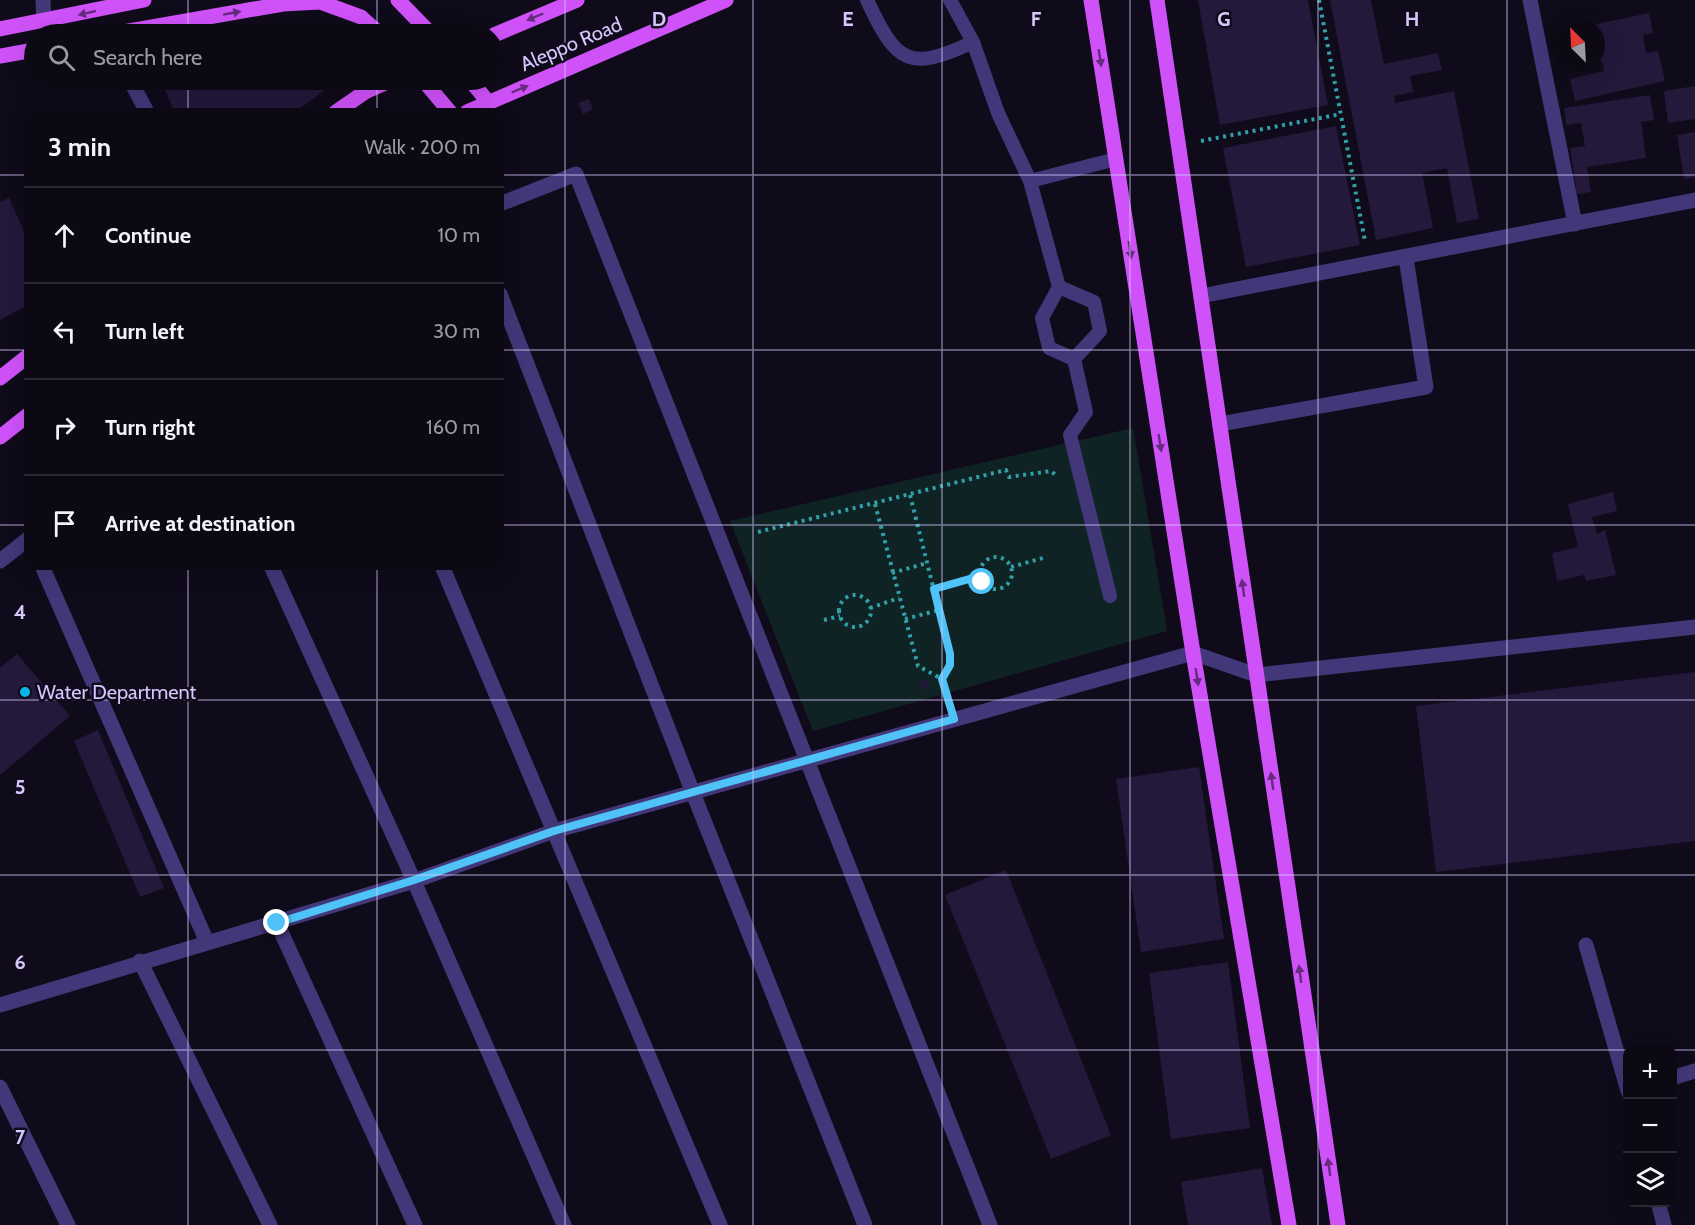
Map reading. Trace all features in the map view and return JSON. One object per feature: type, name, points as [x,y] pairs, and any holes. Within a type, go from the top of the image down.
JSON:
[{"type":"main road","points":[[31,24],[144,0]]},
{"type":"main road","points":[[398,0],[421,24]]},
{"type":"main road","name":"Aleppo Road","points":[[504,31],[577,0]]},
{"type":"main road","name":"Aleppo Road","points":[[477,108],[726,0]]},
{"type":"main road","points":[[1091,0],[1193,653],[1288,1225]]},
{"type":"main road","points":[[1157,0],[1338,1225]]},
{"type":"main road","points":[[172,24],[283,4],[320,2],[361,17],[369,24]]},
{"type":"main road","points":[[0,29],[24,25]]},
{"type":"main road","points":[[0,57],[24,52]]},
{"type":"main road","points":[[342,108],[371,90]]},
{"type":"main road","points":[[431,90],[447,108]]},
{"type":"main road","points":[[478,90],[489,103]]},
{"type":"main road","points":[[0,378],[24,359]]},
{"type":"main road","points":[[0,437],[24,418]]},
{"type":"street","points":[[43,0],[44,22]]},
{"type":"street","points":[[1530,0],[1575,224]]},
{"type":"street","points":[[135,90],[145,108]]},
{"type":"street","points":[[504,202],[576,174],[990,1225]]},
{"type":"street","points":[[1202,296],[1695,200]]},
{"type":"street","points":[[1220,424],[1426,387],[1406,258]]},
{"type":"street","points":[[504,304],[693,793],[865,1225]]},
{"type":"street","points":[[0,561],[24,542]]},
{"type":"street","points":[[44,570],[207,942]]},
{"type":"street","points":[[273,570],[414,880],[564,1225]]},
{"type":"street","points":[[444,570],[720,1225]]},
{"type":"street","points":[[0,1005],[414,880],[554,831],[1193,653],[1256,675],[1695,627]]},
{"type":"street","points":[[277,923],[415,1225]]},
{"type":"street","points":[[1587,945],[1623,1073]]},
{"type":"street","points":[[140,962],[270,1225]]},
{"type":"street","points":[[1677,1076],[1695,1071]]},
{"type":"street","points":[[0,1087],[68,1225]]},
{"type":"street","points":[[1659,1207],[1664,1225]]},
{"type":"lane","points":[[950,0],[973,42],[998,113],[1030,181],[1059,286],[1042,318],[1049,348],[1074,359]]},
{"type":"lane","points":[[873,2],[881,30],[899,53],[923,61],[944,56],[973,42]]},
{"type":"lane","points":[[1030,181],[1116,159]]},
{"type":"lane","points":[[1059,286],[1094,302],[1100,331],[1074,359]]},
{"type":"lane","points":[[1074,359],[1086,412],[1070,435],[1110,596]]},
{"type":"path","points":[[1319,0],[1370,265]]},
{"type":"path","points":[[1178,145],[1341,114]]},
{"type":"path","points":[[758,532],[1006,470],[1009,477],[1051,471],[1058,477],[1079,471]]},
{"type":"path","points":[[910,495],[950,654],[950,665],[942,679]]},
{"type":"path","points":[[875,504],[918,666],[942,679],[954,719]]},
{"type":"path","points":[[998,556],[1009,562],[1014,574],[1010,584],[996,589],[982,582],[980,576],[982,561],[998,556]]},
{"type":"path","points":[[1011,567],[1043,558]]},
{"type":"path","points":[[892,573],[927,563]]},
{"type":"path","points":[[934,589],[980,576]]},
{"type":"path","points":[[860,595],[870,608],[871,614],[865,623],[852,628],[844,623],[838,611],[843,600],[860,595]]},
{"type":"path","points":[[870,608],[899,598]]},
{"type":"path","points":[[905,620],[939,610]]},
{"type":"path","points":[[824,621],[840,616]]},
{"type":"green space","points":[[1133,428],[1167,631],[813,731],[730,521]]},
{"type":"building","points":[[1198,0],[1308,0],[1328,105],[1220,125]]},
{"type":"building","points":[[1330,0],[1371,0],[1384,64],[1438,53],[1442,70],[1410,76],[1413,92],[1394,96],[1395,103],[1454,91],[1479,219],[1457,223],[1447,168],[1422,173],[1433,228],[1376,240]]},
{"type":"building","points":[[1649,13],[1653,33],[1643,35],[1646,53],[1658,51],[1665,81],[1575,101],[1570,79],[1605,72],[1605,22]]},
{"type":"building","points":[[1695,86],[1695,119],[1668,123],[1664,91]]},
{"type":"building","points":[[165,90],[325,90],[300,108],[173,108]]},
{"type":"building","points":[[1650,95],[1654,120],[1641,122],[1646,158],[1587,167],[1591,192],[1577,194],[1570,148],[1585,146],[1581,123],[1566,125],[1564,108]]},
{"type":"building","points":[[589,99],[593,109],[583,114],[578,103]]},
{"type":"building","points":[[1336,126],[1360,245],[1246,267],[1223,148]]},
{"type":"building","points":[[1695,132],[1695,177],[1684,179],[1677,135]]},
{"type":"building","points":[[9,198],[24,231],[24,307],[0,320],[0,202]]},
{"type":"building","points":[[1613,492],[1617,511],[1592,517],[1597,534],[1605,530],[1616,575],[1586,581],[1584,575],[1557,581],[1552,553],[1578,547],[1568,504]]},
{"type":"building","name":"Water Department","points":[[17,654],[70,716],[0,775],[0,668]]},
{"type":"building","points":[[1695,672],[1695,841],[1436,872],[1416,706]]},
{"type":"building","points":[[927,680],[929,687],[922,690],[920,683]]},
{"type":"building","points":[[98,730],[164,888],[140,897],[74,741]]},
{"type":"building","points":[[1199,767],[1224,939],[1141,952],[1116,779]]},
{"type":"building","points":[[1006,870],[1111,1135],[1051,1159],[945,895]]},
{"type":"building","points":[[1228,962],[1250,1128],[1171,1139],[1149,973]]},
{"type":"building","points":[[1262,1168],[1272,1225],[1188,1225],[1181,1182]]},
{"type":"place","name":"Water Department","points":[[25,692]]},
{"type":"route","points":[[277,923],[414,880],[554,831],[954,719],[942,679],[950,665],[950,654],[934,589],[980,576],[982,582]]}]
